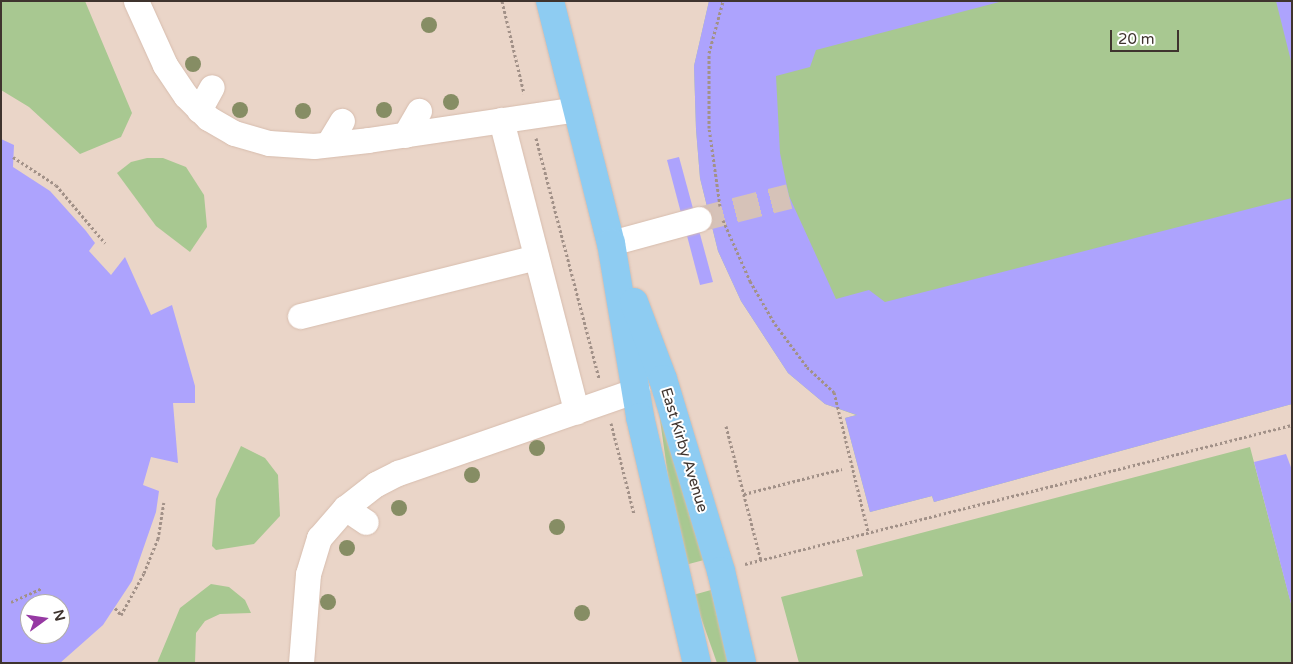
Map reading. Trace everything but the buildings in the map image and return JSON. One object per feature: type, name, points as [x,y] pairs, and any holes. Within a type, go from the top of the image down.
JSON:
[{"type":"main road","name":"East Kirby Avenue","points":[[550,1],[611,243],[637,390],[675,584],[696,663]]},
{"type":"main road","name":"East Kirby Avenue","points":[[611,243],[663,379],[721,571],[742,663]]},
{"type":"lane","points":[[136,1],[166,43],[199,110],[234,133],[257,129],[328,144],[405,135],[488,115],[530,116],[577,109]]},
{"type":"lane","points":[[199,110],[212,87]]},
{"type":"lane","points":[[405,135],[419,111]]},
{"type":"lane","points":[[488,115],[536,257],[564,420]]},
{"type":"lane","points":[[328,144],[342,121]]},
{"type":"lane","points":[[611,243],[699,219]]},
{"type":"lane","points":[[300,316],[536,257]]},
{"type":"lane","points":[[301,663],[310,634],[321,566],[319,538],[345,508],[376,484],[414,476],[564,420],[637,390]]},
{"type":"lane","points":[[345,508],[366,522]]},
{"type":"path","points":[[502,1],[530,116],[637,524]]},
{"type":"path","points":[[723,1],[709,53],[709,128],[726,232],[775,324],[806,367],[834,392],[868,532]]},
{"type":"path","points":[[13,157],[56,185],[105,244]]},
{"type":"path","points":[[739,566],[1292,425]]},
{"type":"path","points":[[726,426],[761,560]]},
{"type":"path","points":[[744,494],[842,469]]},
{"type":"path","points":[[115,608],[121,615],[144,573],[158,539],[164,502]]},
{"type":"path","points":[[11,602],[42,588]]},
{"type":"shaded area","points":[[1,1],[1292,1],[1292,663],[1,663]]},
{"type":"green space","points":[[1,1],[85,1],[132,113],[121,137],[80,154],[29,107],[1,90]]},
{"type":"green space","points":[[709,1],[1292,1],[1292,404],[934,502],[932,496],[870,512],[845,418],[856,415],[825,404],[788,373],[741,301],[718,251],[700,178],[696,129],[694,66]]},
{"type":"green space","points":[[147,158],[163,158],[186,167],[204,195],[207,227],[190,252],[156,226],[117,173],[131,162]]},
{"type":"green space","points":[[659,412],[704,560],[685,565],[669,484]]},
{"type":"green space","points":[[241,446],[265,458],[278,475],[280,516],[254,544],[216,550],[212,546],[216,499]]},
{"type":"green space","points":[[1250,447],[1292,607],[1292,663],[799,663],[781,597],[863,576],[856,550]]},
{"type":"green space","points":[[211,584],[229,587],[245,600],[251,613],[220,614],[205,621],[196,633],[195,663],[157,663],[180,608]]},
{"type":"green space","points":[[711,590],[729,663],[717,663],[693,595]]},
{"type":"tunnel","points":[[699,219],[789,196]]}]
